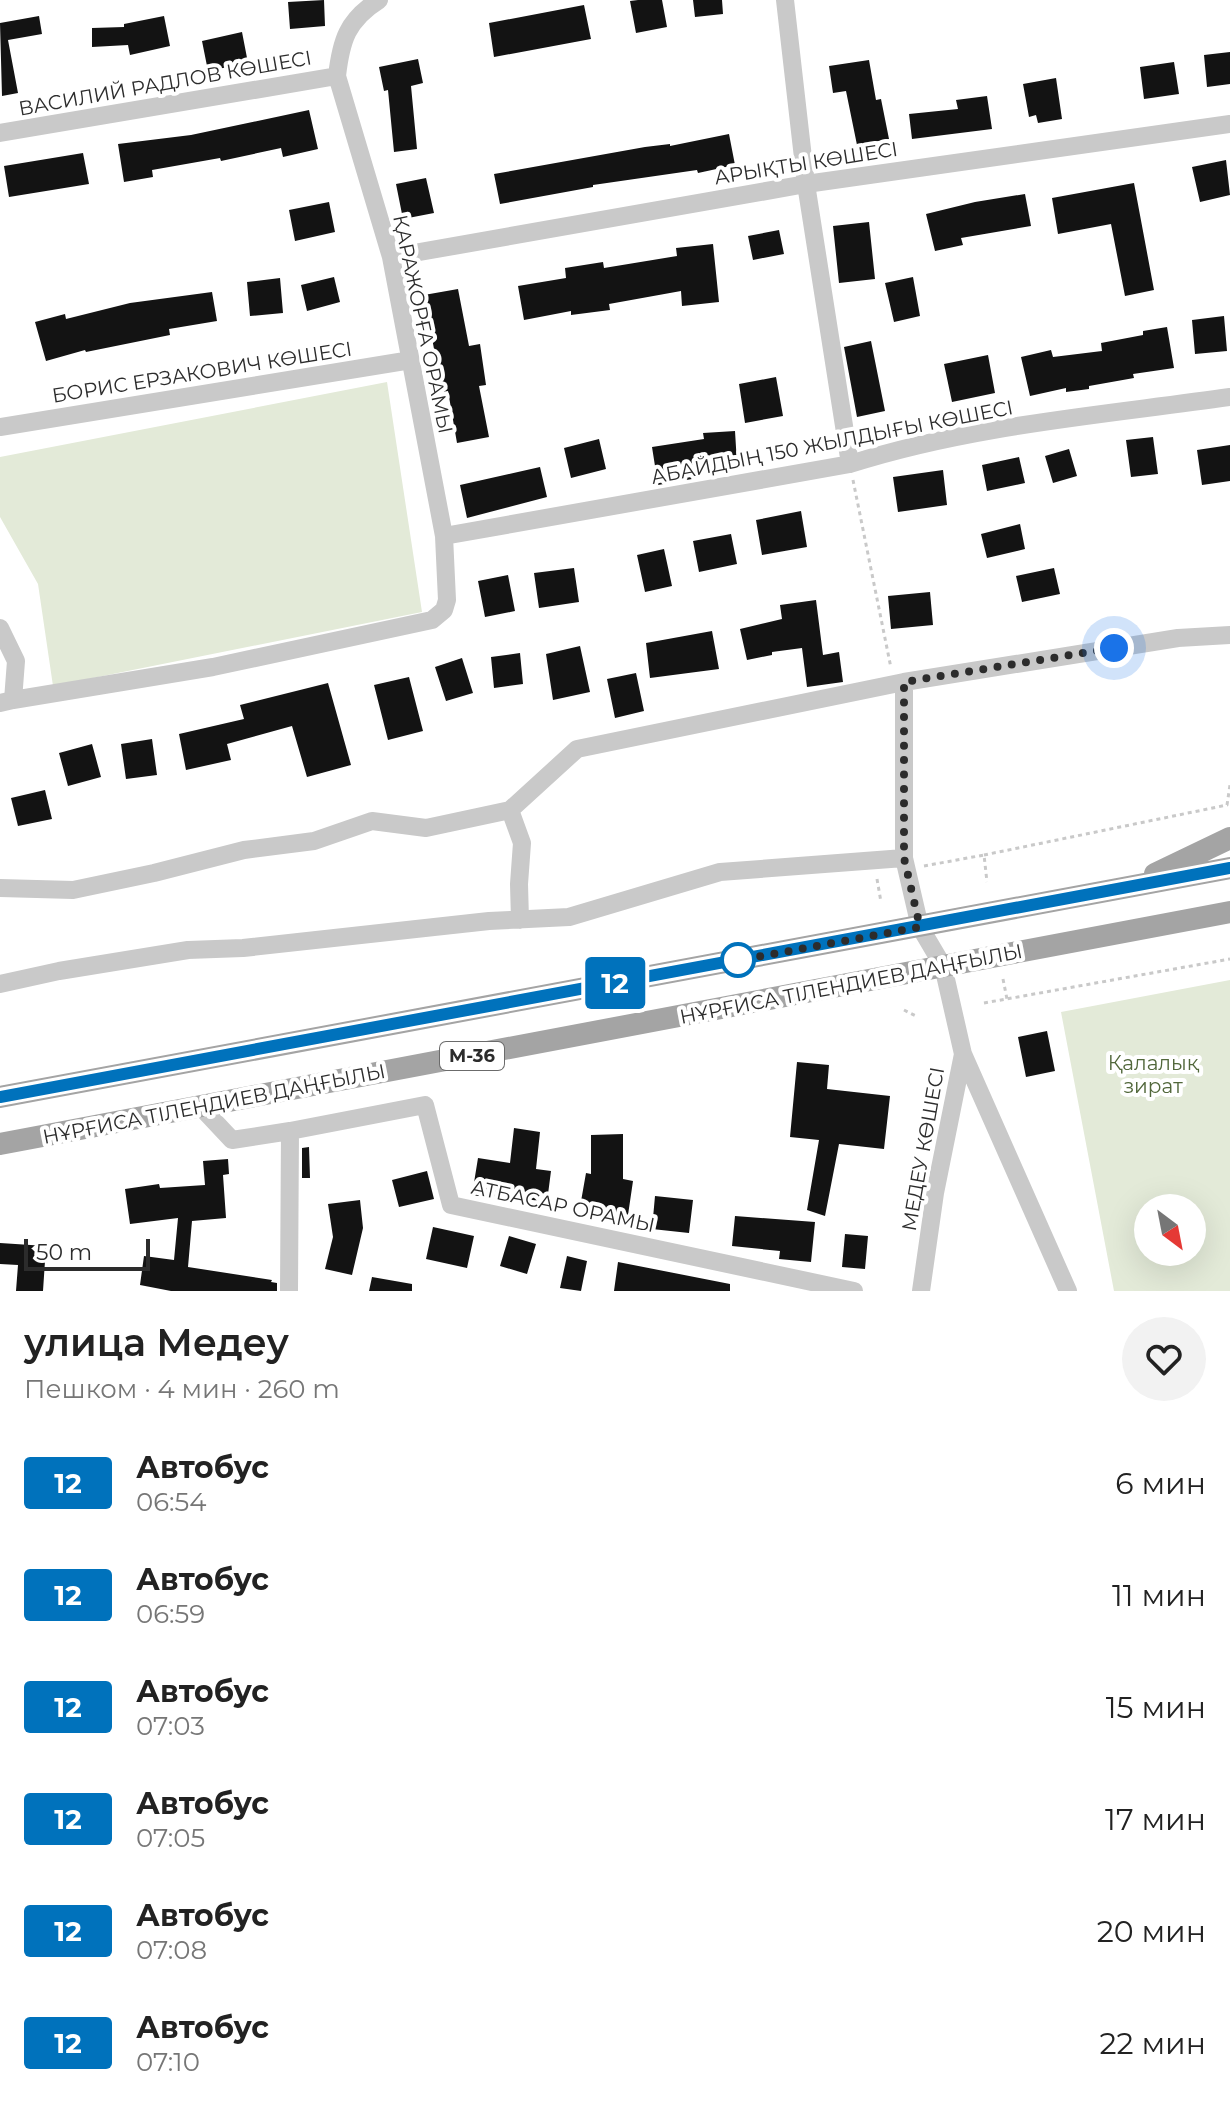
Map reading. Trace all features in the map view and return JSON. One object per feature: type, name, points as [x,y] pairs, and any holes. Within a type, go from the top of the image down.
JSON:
[{"type":"main road","points":[[1126,887],[1230,838]]},
{"type":"main road","name":"M-36","points":[[0,1097],[1230,868]]},
{"type":"main road","name":"НҰРҒИСА ТІЛЕНДИЕВ ДАҢҒЫЛЫ","points":[[0,1144],[1230,912]]},
{"type":"street","points":[[337,76],[340,48],[349,28],[363,10],[379,0]]},
{"type":"street","points":[[785,0],[806,184],[850,464]]},
{"type":"street","name":"ВАСИЛИЙ РАДЛОВ КӨШЕСІ","points":[[0,133],[337,76]]},
{"type":"street","name":"ҚАРАЖОРҒА ОРАМЫ","points":[[7,701],[213,667],[432,620],[444,610],[447,600],[444,536],[391,257],[337,76]]},
{"type":"street","name":"АРЫҚТЫ КӨШЕСІ","points":[[391,257],[806,184],[1230,124]]},
{"type":"street","name":"БОРИС ЕРЗАКОВИЧ КӨШЕСІ","points":[[0,427],[411,360]]},
{"type":"street","name":"АБАЙДЫҢ 150 ЖЫЛДЫҒЫ КӨШЕСІ","points":[[444,536],[850,464],[961,436],[1230,397]]},
{"type":"street","points":[[0,628],[16,661],[7,701]]},
{"type":"street","points":[[0,888],[73,890],[244,850],[314,841],[372,821],[426,828],[510,810],[577,749],[900,683],[1152,642],[1230,635]]},
{"type":"street","name":"МЕДЕУ КӨШЕСІ","points":[[900,683],[905,863],[920,927],[943,966],[963,1054],[935,1193],[921,1291]]},
{"type":"street","points":[[510,810],[522,843],[520,920]]},
{"type":"street","points":[[0,984],[188,950],[243,948],[569,917],[720,872],[905,863]]},
{"type":"street","points":[[963,1054],[1068,1291]]},
{"type":"street","name":"АТБАСАР ОРАМЫ","points":[[201,1107],[232,1140],[425,1105],[451,1205],[854,1291]]},
{"type":"street","points":[[289,1291],[290,1131]]},
{"type":"path","points":[[850,464],[900,683]]},
{"type":"path","points":[[905,863],[984,855],[1227,805],[1230,785]]},
{"type":"path","points":[[984,855],[987,882]]},
{"type":"path","points":[[876,875],[881,902]]},
{"type":"path","points":[[984,1003],[1230,959]]},
{"type":"path","points":[[1003,979],[1007,999]]},
{"type":"path","points":[[904,1010],[918,1017]]},
{"type":"green space","points":[[387,382],[422,612],[53,686],[38,584],[0,517],[0,457]]},
{"type":"green space","name":"Қалалық зират","points":[[1230,980],[1230,1291],[1114,1291],[1061,1012]]},
{"type":"building","points":[[324,0],[325,26],[290,29],[288,2]]},
{"type":"building","points":[[662,0],[667,27],[636,33],[630,1]]},
{"type":"building","points":[[693,0],[722,0],[723,14],[695,17]]},
{"type":"building","points":[[584,5],[591,39],[494,57],[489,23]]},
{"type":"building","points":[[39,16],[42,34],[8,40],[18,93],[2,96],[0,23]]},
{"type":"building","points":[[164,16],[170,46],[130,55],[128,45],[92,47],[92,28],[124,27],[124,24]]},
{"type":"building","points":[[242,32],[248,63],[208,71],[202,41]]},
{"type":"building","points":[[1230,52],[1230,84],[1207,87],[1204,55]]},
{"type":"building","points":[[418,59],[423,83],[411,86],[417,149],[394,152],[388,90],[384,91],[379,67]]},
{"type":"building","points":[[869,60],[876,100],[881,99],[889,139],[857,145],[846,91],[833,93],[829,66]]},
{"type":"building","points":[[1174,62],[1179,94],[1144,99],[1140,67]]},
{"type":"building","points":[[1056,78],[1062,119],[1038,123],[1036,115],[1029,117],[1023,84]]},
{"type":"building","points":[[987,96],[992,129],[912,139],[909,114],[958,109],[956,100]]},
{"type":"building","points":[[309,110],[318,149],[283,157],[281,148],[221,161],[220,158],[152,170],[153,177],[124,182],[118,144],[191,135]]},
{"type":"building","points":[[729,134],[735,165],[698,173],[697,170],[593,185],[500,204],[494,174]]},
{"type":"building","points":[[83,153],[89,184],[9,197],[4,166]]},
{"type":"building","points":[[1226,160],[1230,195],[1200,202],[1192,167]]},
{"type":"building","points":[[426,178],[434,213],[403,219],[396,184]]},
{"type":"building","points":[[1134,183],[1154,290],[1125,296],[1111,224],[1058,234],[1052,198]]},
{"type":"building","points":[[1025,194],[1031,226],[961,238],[963,245],[935,251],[926,214]]},
{"type":"building","points":[[329,202],[335,232],[295,241],[289,210]]},
{"type":"building","points":[[869,222],[875,279],[839,283],[833,226]]},
{"type":"building","points":[[779,230],[784,254],[753,260],[748,236]]},
{"type":"building","points":[[713,244],[719,302],[682,306],[681,291],[609,304],[610,310],[571,315],[571,311],[524,320],[518,286],[566,278],[565,268],[603,262],[604,268],[677,256],[676,248]]},
{"type":"building","points":[[334,277],[340,302],[307,311],[301,285]]},
{"type":"building","points":[[913,277],[920,316],[894,322],[885,283]]},
{"type":"building","points":[[280,278],[283,313],[250,316],[247,282]]},
{"type":"building","points":[[458,289],[469,346],[480,344],[486,385],[479,386],[489,437],[457,443],[448,391],[442,392],[424,295]]},
{"type":"building","points":[[212,292],[217,321],[169,329],[170,335],[85,350],[46,361],[35,322],[65,314],[66,319],[130,303]]},
{"type":"building","points":[[1224,316],[1227,351],[1195,354],[1192,320]]},
{"type":"building","points":[[1167,327],[1174,368],[1133,374],[1134,378],[1089,386],[1089,389],[1066,392],[1066,388],[1030,396],[1021,357],[1051,350],[1053,357],[1102,351],[1101,343]]},
{"type":"building","points":[[871,341],[885,411],[857,417],[844,347]]},
{"type":"building","points":[[988,355],[995,393],[952,402],[944,364]]},
{"type":"building","points":[[776,377],[783,416],[745,423],[739,384]]},
{"type":"building","points":[[735,431],[737,464],[690,467],[692,479],[658,485],[652,447],[704,439],[703,433]]},
{"type":"building","points":[[1153,437],[1158,474],[1131,477],[1126,440]]},
{"type":"building","points":[[599,439],[606,469],[571,478],[564,448]]},
{"type":"building","points":[[1230,445],[1230,481],[1202,485],[1197,450]]},
{"type":"building","points":[[1069,449],[1077,476],[1053,483],[1045,456]]},
{"type":"building","points":[[1019,457],[1025,483],[987,491],[982,465]]},
{"type":"building","points":[[540,467],[547,497],[467,518],[460,485]]},
{"type":"building","points":[[943,470],[947,505],[898,512],[893,477]]},
{"type":"building","points":[[801,511],[807,547],[762,555],[756,520]]},
{"type":"building","points":[[1020,524],[1025,549],[987,558],[981,534]]},
{"type":"building","points":[[731,534],[737,564],[699,572],[693,541]]},
{"type":"building","points":[[664,549],[672,586],[645,592],[637,555]]},
{"type":"building","points":[[574,568],[579,602],[539,608],[534,573]]},
{"type":"building","points":[[1054,568],[1060,594],[1022,602],[1016,576]]},
{"type":"building","points":[[508,575],[515,611],[485,617],[478,581]]},
{"type":"building","points":[[930,592],[933,625],[891,629],[888,596]]},
{"type":"building","points":[[816,600],[823,655],[839,652],[843,682],[807,687],[802,648],[772,652],[772,655],[747,660],[740,629],[782,619],[780,605]]},
{"type":"building","points":[[712,631],[719,669],[650,678],[646,643]]},
{"type":"building","points":[[580,646],[590,692],[553,700],[546,654]]},
{"type":"building","points":[[520,653],[523,684],[494,688],[491,657]]},
{"type":"building","points":[[462,658],[473,693],[446,701],[435,667]]},
{"type":"building","points":[[636,673],[644,711],[615,718],[607,679]]},
{"type":"building","points":[[409,677],[423,731],[388,740],[374,685]]},
{"type":"building","points":[[328,683],[351,765],[307,777],[292,726],[227,744],[231,760],[186,770],[179,734],[244,719],[240,705]]},
{"type":"building","points":[[152,739],[157,775],[126,779],[121,744]]},
{"type":"building","points":[[92,744],[101,777],[68,786],[59,753]]},
{"type":"building","points":[[45,790],[52,819],[18,826],[11,798]]},
{"type":"building","points":[[1047,1031],[1055,1071],[1026,1077],[1018,1037]]},
{"type":"building","points":[[797,1062],[829,1065],[827,1089],[890,1096],[884,1149],[839,1144],[825,1216],[807,1210],[819,1140],[790,1137]]},
{"type":"building","points":[[514,1128],[540,1132],[536,1169],[551,1171],[547,1202],[472,1195],[478,1158],[510,1163]]},
{"type":"building","points":[[623,1134],[623,1179],[633,1181],[628,1215],[580,1207],[586,1173],[591,1174],[591,1135]]},
{"type":"building","points":[[309,1147],[310,1178],[302,1178],[302,1148]]},
{"type":"building","points":[[228,1159],[229,1174],[223,1175],[226,1218],[192,1221],[188,1267],[272,1280],[277,1283],[277,1291],[171,1291],[140,1285],[144,1256],[174,1260],[178,1218],[130,1224],[125,1189],[159,1184],[160,1188],[205,1185],[203,1161]]},
{"type":"building","points":[[427,1171],[434,1199],[399,1207],[392,1180]]},
{"type":"building","points":[[655,1196],[693,1200],[689,1233],[652,1229]]},
{"type":"building","points":[[360,1200],[363,1228],[352,1275],[325,1269],[333,1237],[328,1204]]},
{"type":"building","points":[[735,1216],[815,1222],[811,1262],[779,1259],[780,1251],[732,1246]]},
{"type":"building","points":[[433,1227],[474,1236],[467,1268],[426,1259]]},
{"type":"building","points":[[845,1234],[868,1236],[865,1269],[842,1267]]},
{"type":"building","points":[[509,1236],[536,1244],[527,1274],[500,1266]]},
{"type":"building","points":[[0,1243],[46,1246],[43,1291],[16,1291],[18,1265],[0,1264]]},
{"type":"building","points":[[567,1256],[587,1261],[581,1291],[560,1288]]},
{"type":"building","points":[[618,1262],[730,1284],[730,1291],[614,1291]]},
{"type":"building","points":[[372,1277],[412,1284],[412,1291],[369,1291]]},
{"type":"bus line","name":"12","points":[[0,1097],[1230,868]]},
{"type":"route","points":[[738,960],[735,961],[920,927],[904,858],[904,682],[1114,648]]}]
